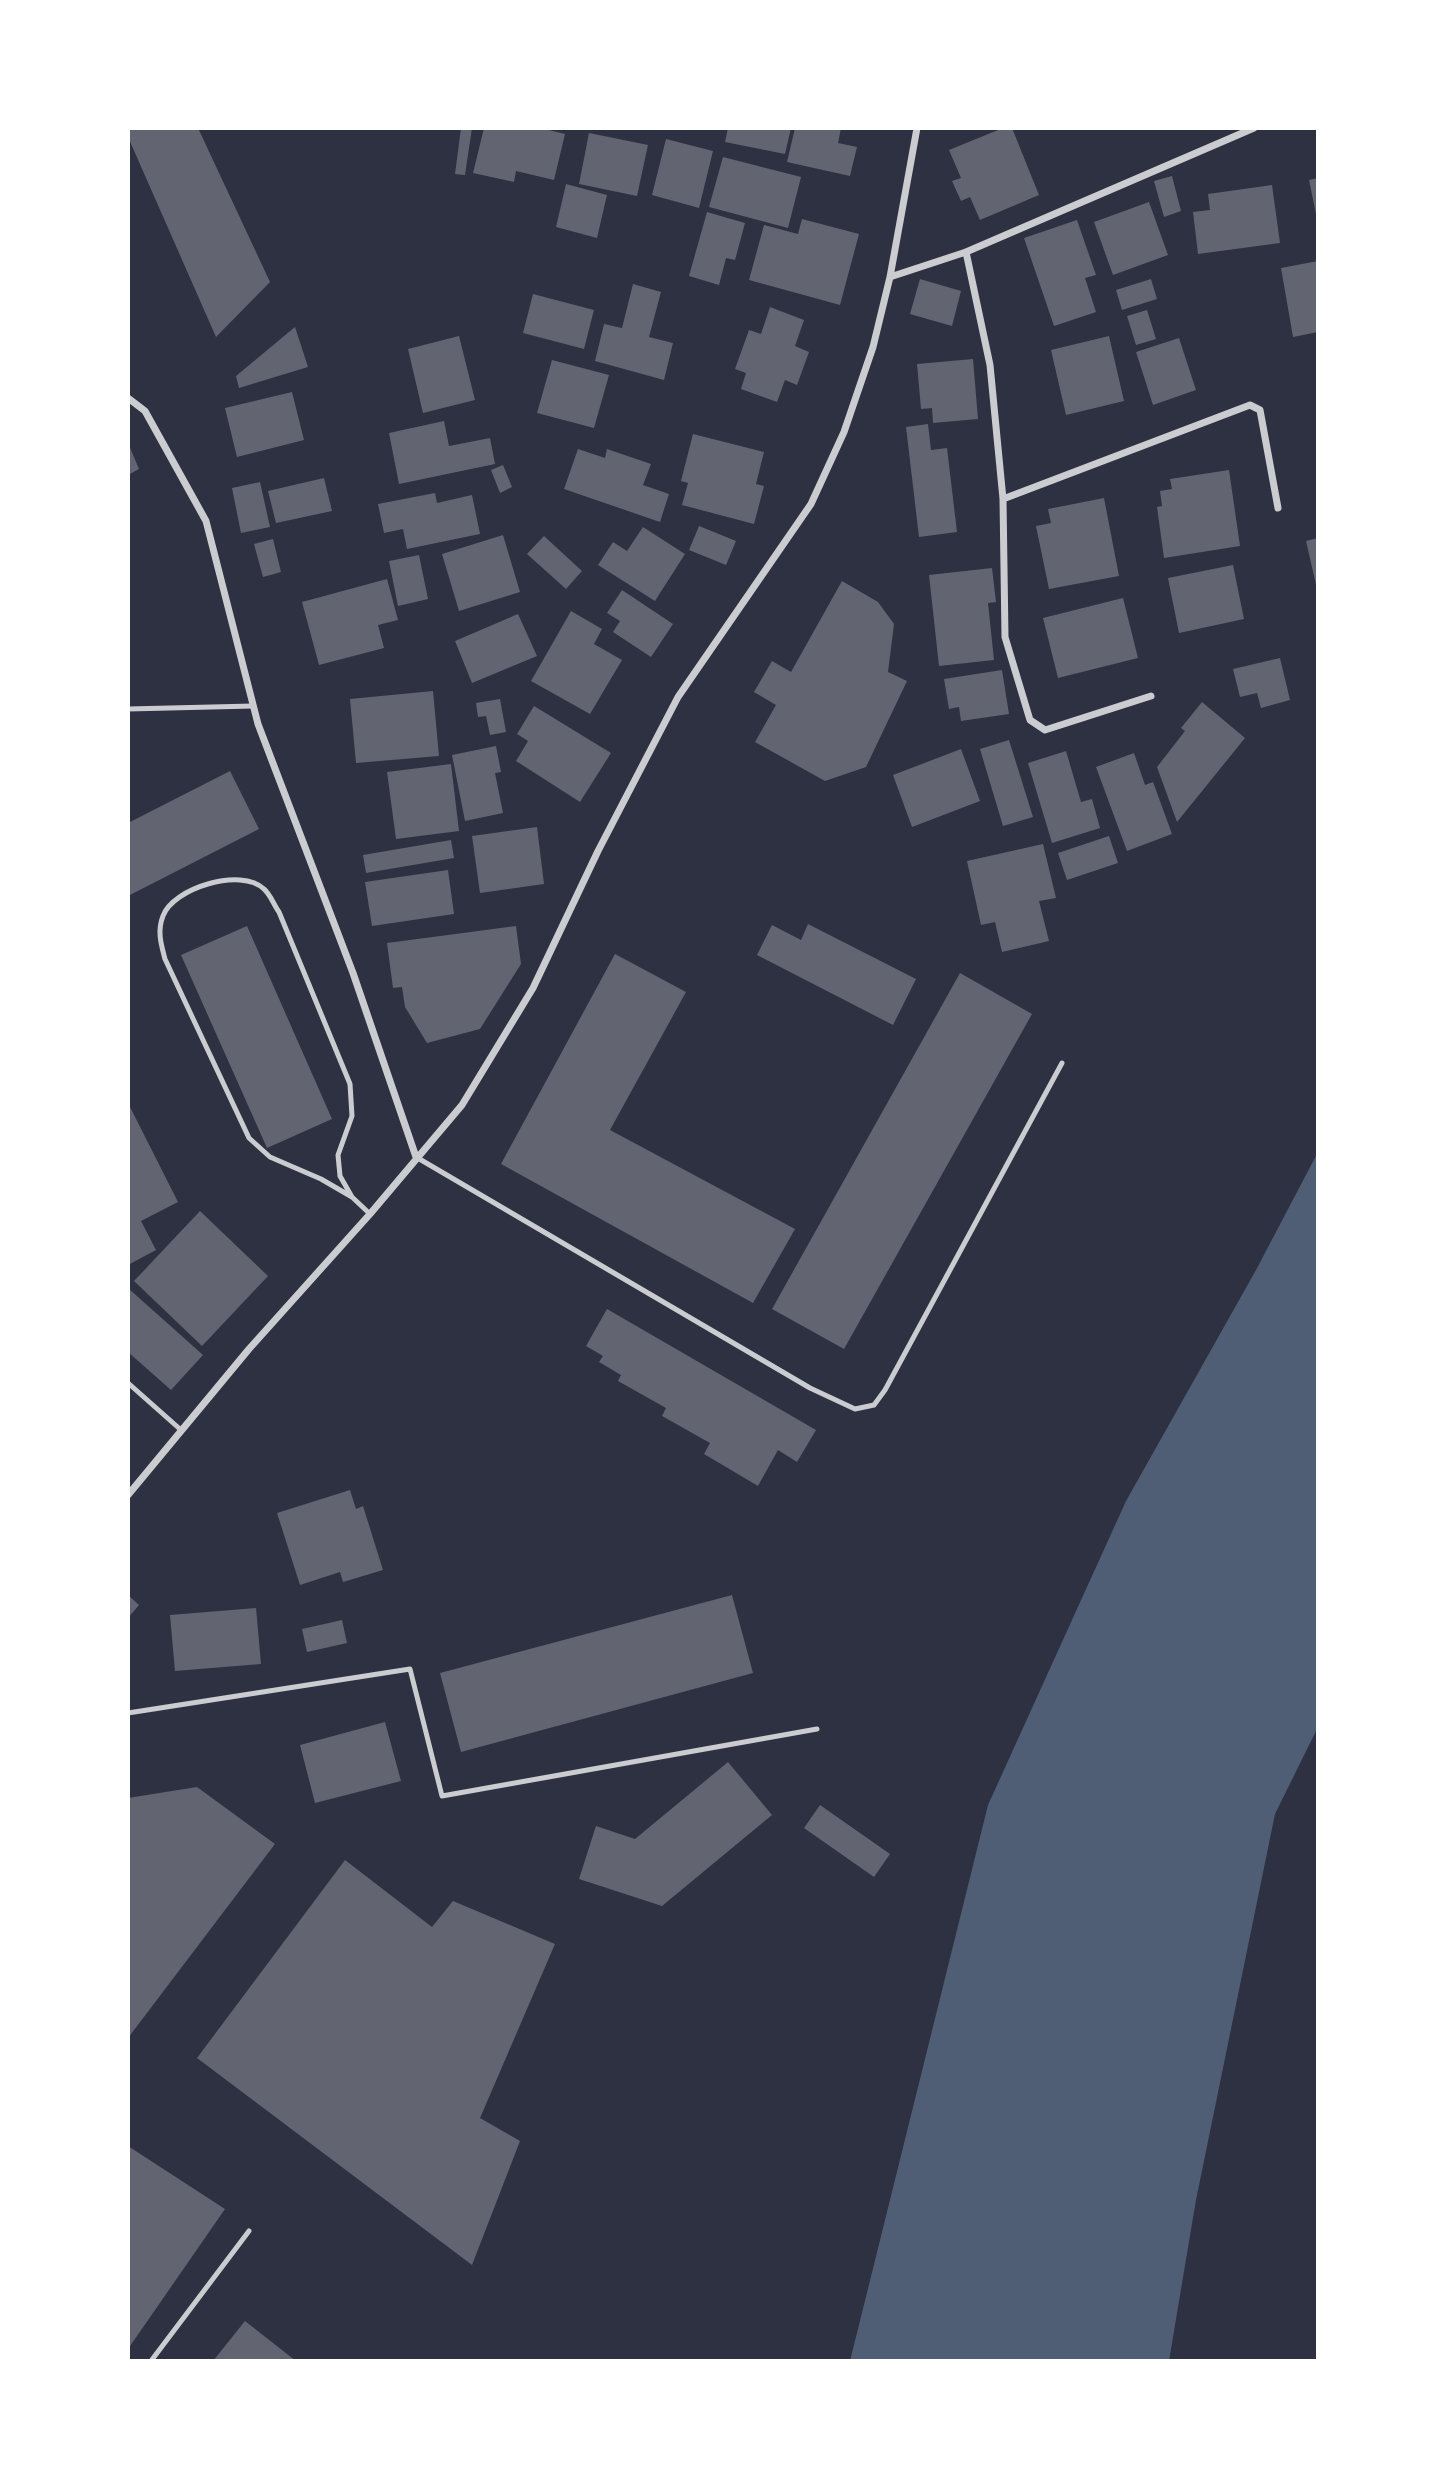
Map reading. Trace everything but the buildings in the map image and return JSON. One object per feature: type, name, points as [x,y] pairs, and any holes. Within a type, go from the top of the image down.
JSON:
[{"type":"street","points":[[128,1494],[249,1349],[370,1214],[462,1105],[533,988],[597,852],[678,697],[811,504],[844,432],[873,347],[890,277],[917,128]]},
{"type":"street","points":[[890,277],[966,252],[1254,128]]},
{"type":"street","points":[[966,252],[990,365],[1003,499],[1005,637],[1030,720],[1045,730],[1151,696]]},
{"type":"street","points":[[128,398],[145,411],[206,522],[253,706],[353,974],[416,1157]]},
{"type":"street","points":[[1003,499],[1250,405],[1260,410],[1278,508]]},
{"type":"lane","points":[[128,709],[253,706]]},
{"type":"lane","points":[[352,1197],[340,1176],[338,1155],[352,1116],[350,1084],[279,912],[264,888],[241,879],[216,881],[176,898],[163,915],[159,938],[165,959],[249,1138],[270,1157],[321,1179],[352,1197],[370,1214]]},
{"type":"lane","points":[[416,1157],[810,1388],[855,1409],[874,1405],[885,1390],[1062,1063]]},
{"type":"lane","points":[[128,1383],[181,1430]]},
{"type":"lane","points":[[128,1713],[410,1669],[442,1796],[817,1729]]},
{"type":"lane","points":[[151,2361],[249,2231]]},
{"type":"water","points":[[1318,1152],[1318,1727],[1275,1814],[1196,2200],[1169,2361],[850,2361],[988,1805],[1126,1501],[1256,1270]]}]
